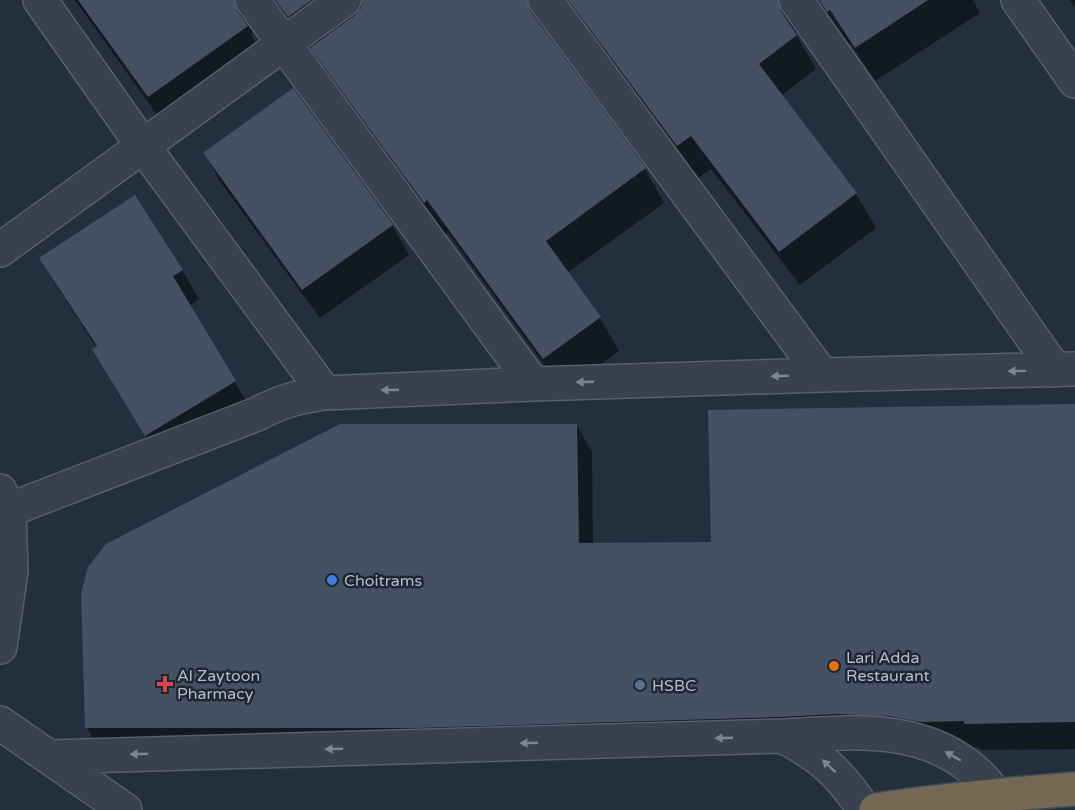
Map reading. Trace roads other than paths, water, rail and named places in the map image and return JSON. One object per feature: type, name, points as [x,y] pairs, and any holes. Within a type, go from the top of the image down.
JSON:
[{"type":"highway","points":[[876,810],[995,795],[1075,789]]},
{"type":"street","points":[[39,0],[143,146],[325,393]]},
{"type":"street","points":[[252,0],[533,384]]},
{"type":"street","points":[[0,250],[344,0]]},
{"type":"street","points":[[545,0],[822,375]]},
{"type":"street","points":[[796,0],[1065,370]]},
{"type":"street","points":[[1018,0],[1075,81]]},
{"type":"street","points":[[2,628],[11,571],[5,515],[296,397],[325,393],[533,384],[1065,370]]},
{"type":"street","points":[[0,723],[125,810]]},
{"type":"street","points":[[48,757],[838,733],[890,734],[919,740],[965,763],[982,778],[995,795]]},
{"type":"street","points":[[782,736],[804,747],[822,760],[853,792],[864,810]]},
{"type":"place","name":"Choitrams","points":[[332,580]]},
{"type":"place","name":"Lari Adda Restaurant","points":[[834,666]]},
{"type":"place","name":"Al Zaytoon Pharmacy","points":[[165,684]]},
{"type":"place","name":"HSBC","points":[[640,685]]}]
